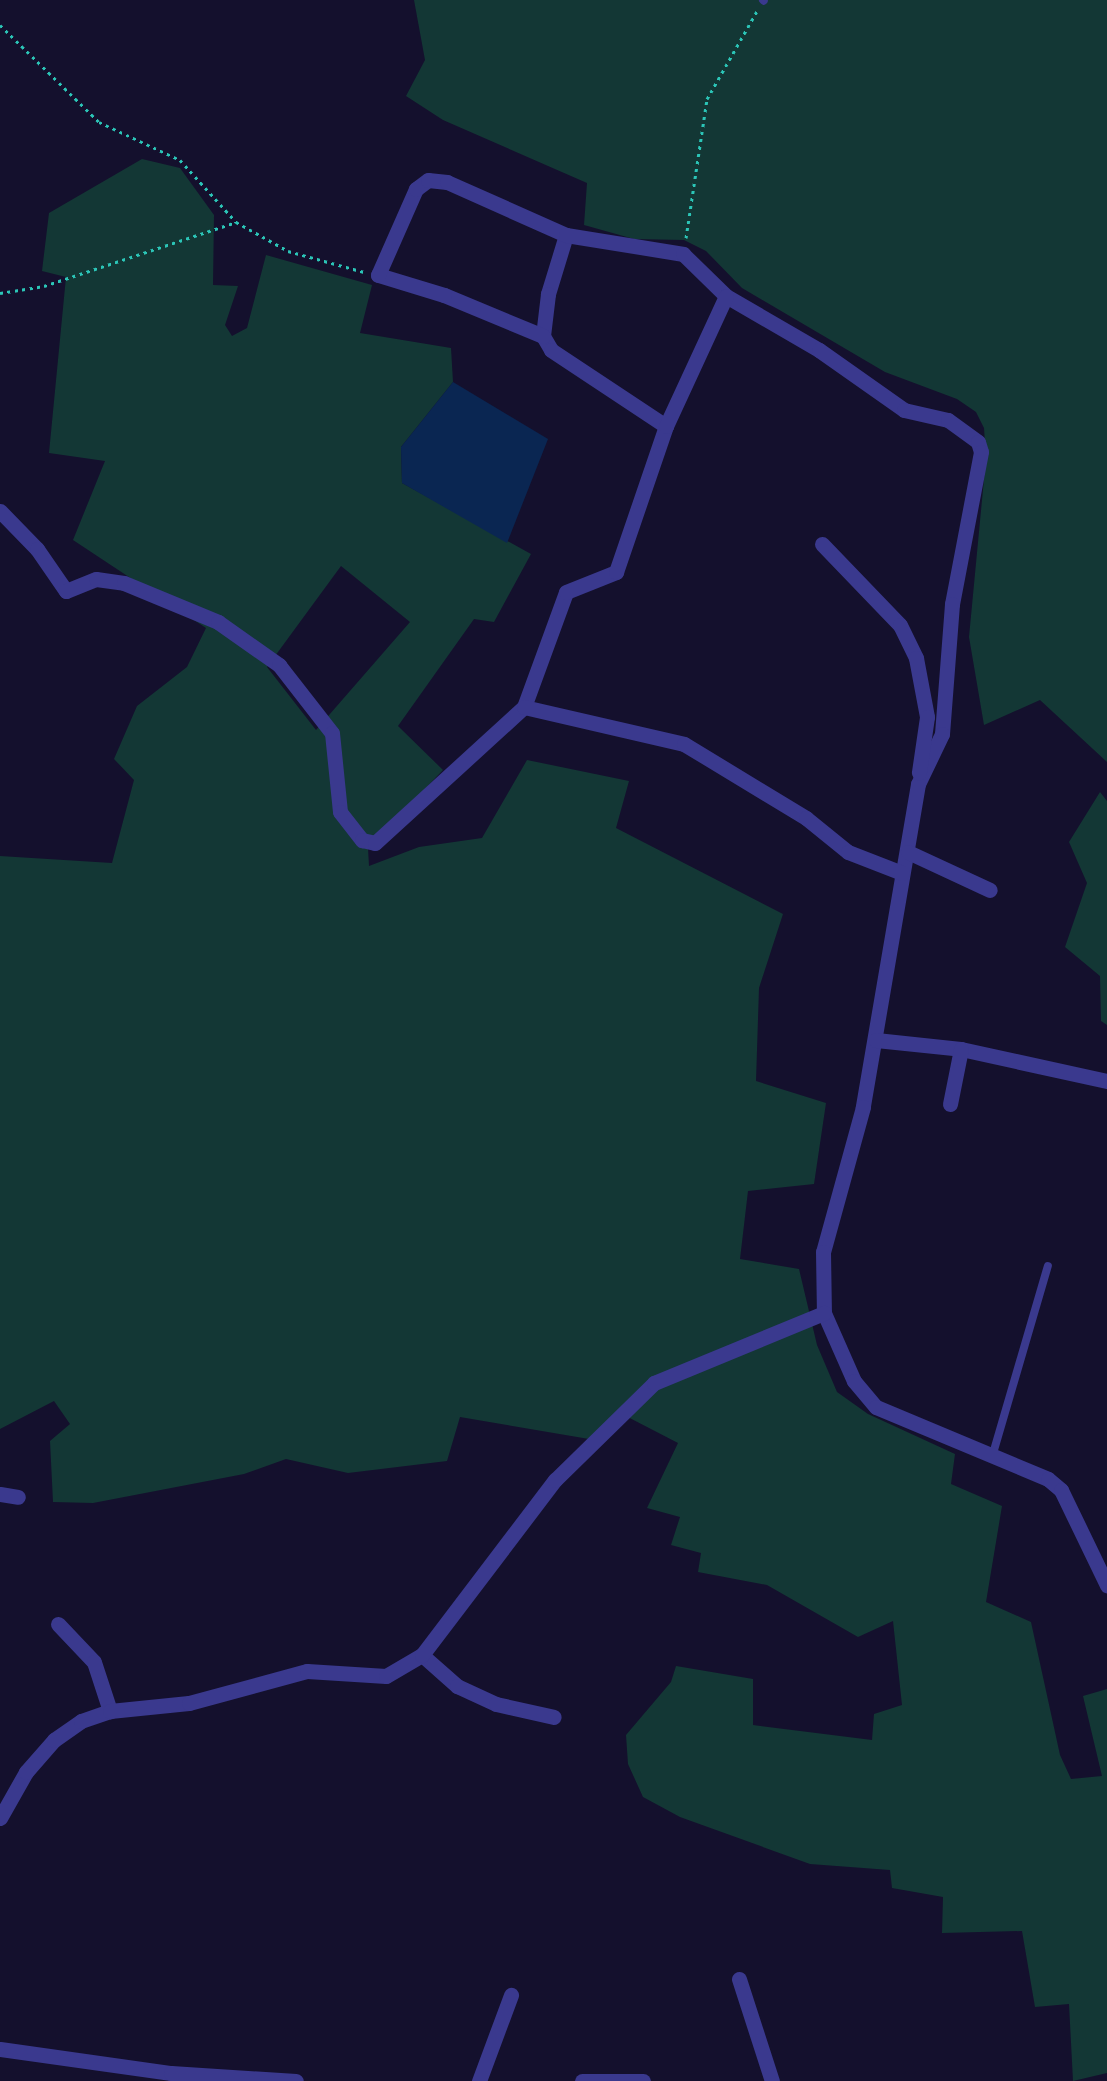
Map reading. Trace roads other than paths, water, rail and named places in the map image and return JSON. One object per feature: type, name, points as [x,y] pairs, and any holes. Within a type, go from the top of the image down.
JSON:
[{"type":"street","points":[[543,336],[444,295],[378,275],[416,189],[428,180],[447,182],[566,235],[683,254],[726,296],[819,350],[904,410],[948,420],[978,442],[981,452],[952,604],[942,734],[918,784]]},
{"type":"street","points":[[566,235],[548,294],[543,336],[550,350],[666,426]]},
{"type":"street","points":[[0,511],[37,549],[66,591],[96,579],[124,583],[218,622],[279,665],[332,733],[340,812],[369,844],[524,706],[566,592],[616,572],[666,426],[726,296]]},
{"type":"street","points":[[822,544],[900,625],[916,658],[927,717],[908,852],[902,873],[876,1040],[823,1252],[824,1313],[854,1381],[876,1407],[1048,1479],[1061,1490],[1107,1585]]},
{"type":"street","points":[[524,706],[684,744],[806,818],[848,852],[902,873]]},
{"type":"street","points":[[908,852],[990,890]]},
{"type":"street","points":[[876,1040],[962,1049],[1107,1081]]},
{"type":"street","points":[[950,1104],[962,1049]]},
{"type":"street","points":[[0,1818],[26,1772],[54,1740],[110,1711],[189,1703],[307,1671],[386,1676],[422,1655],[555,1480],[654,1383],[824,1313]]},
{"type":"street","points":[[0,1494],[18,1497]]},
{"type":"street","points":[[58,1624],[94,1662],[110,1711]]},
{"type":"street","points":[[422,1655],[458,1686],[496,1704],[554,1717]]},
{"type":"street","points":[[739,1979],[772,2081]]},
{"type":"street","points":[[479,2081],[511,1995]]},
{"type":"street","points":[[0,2049],[171,2073],[297,2081]]},
{"type":"street","points":[[582,2081],[643,2081]]},
{"type":"lane","points":[[992,1457],[1016,1363],[1048,1266]]},
{"type":"water","points":[[453,382],[548,439],[507,543],[402,483],[401,447]]}]
